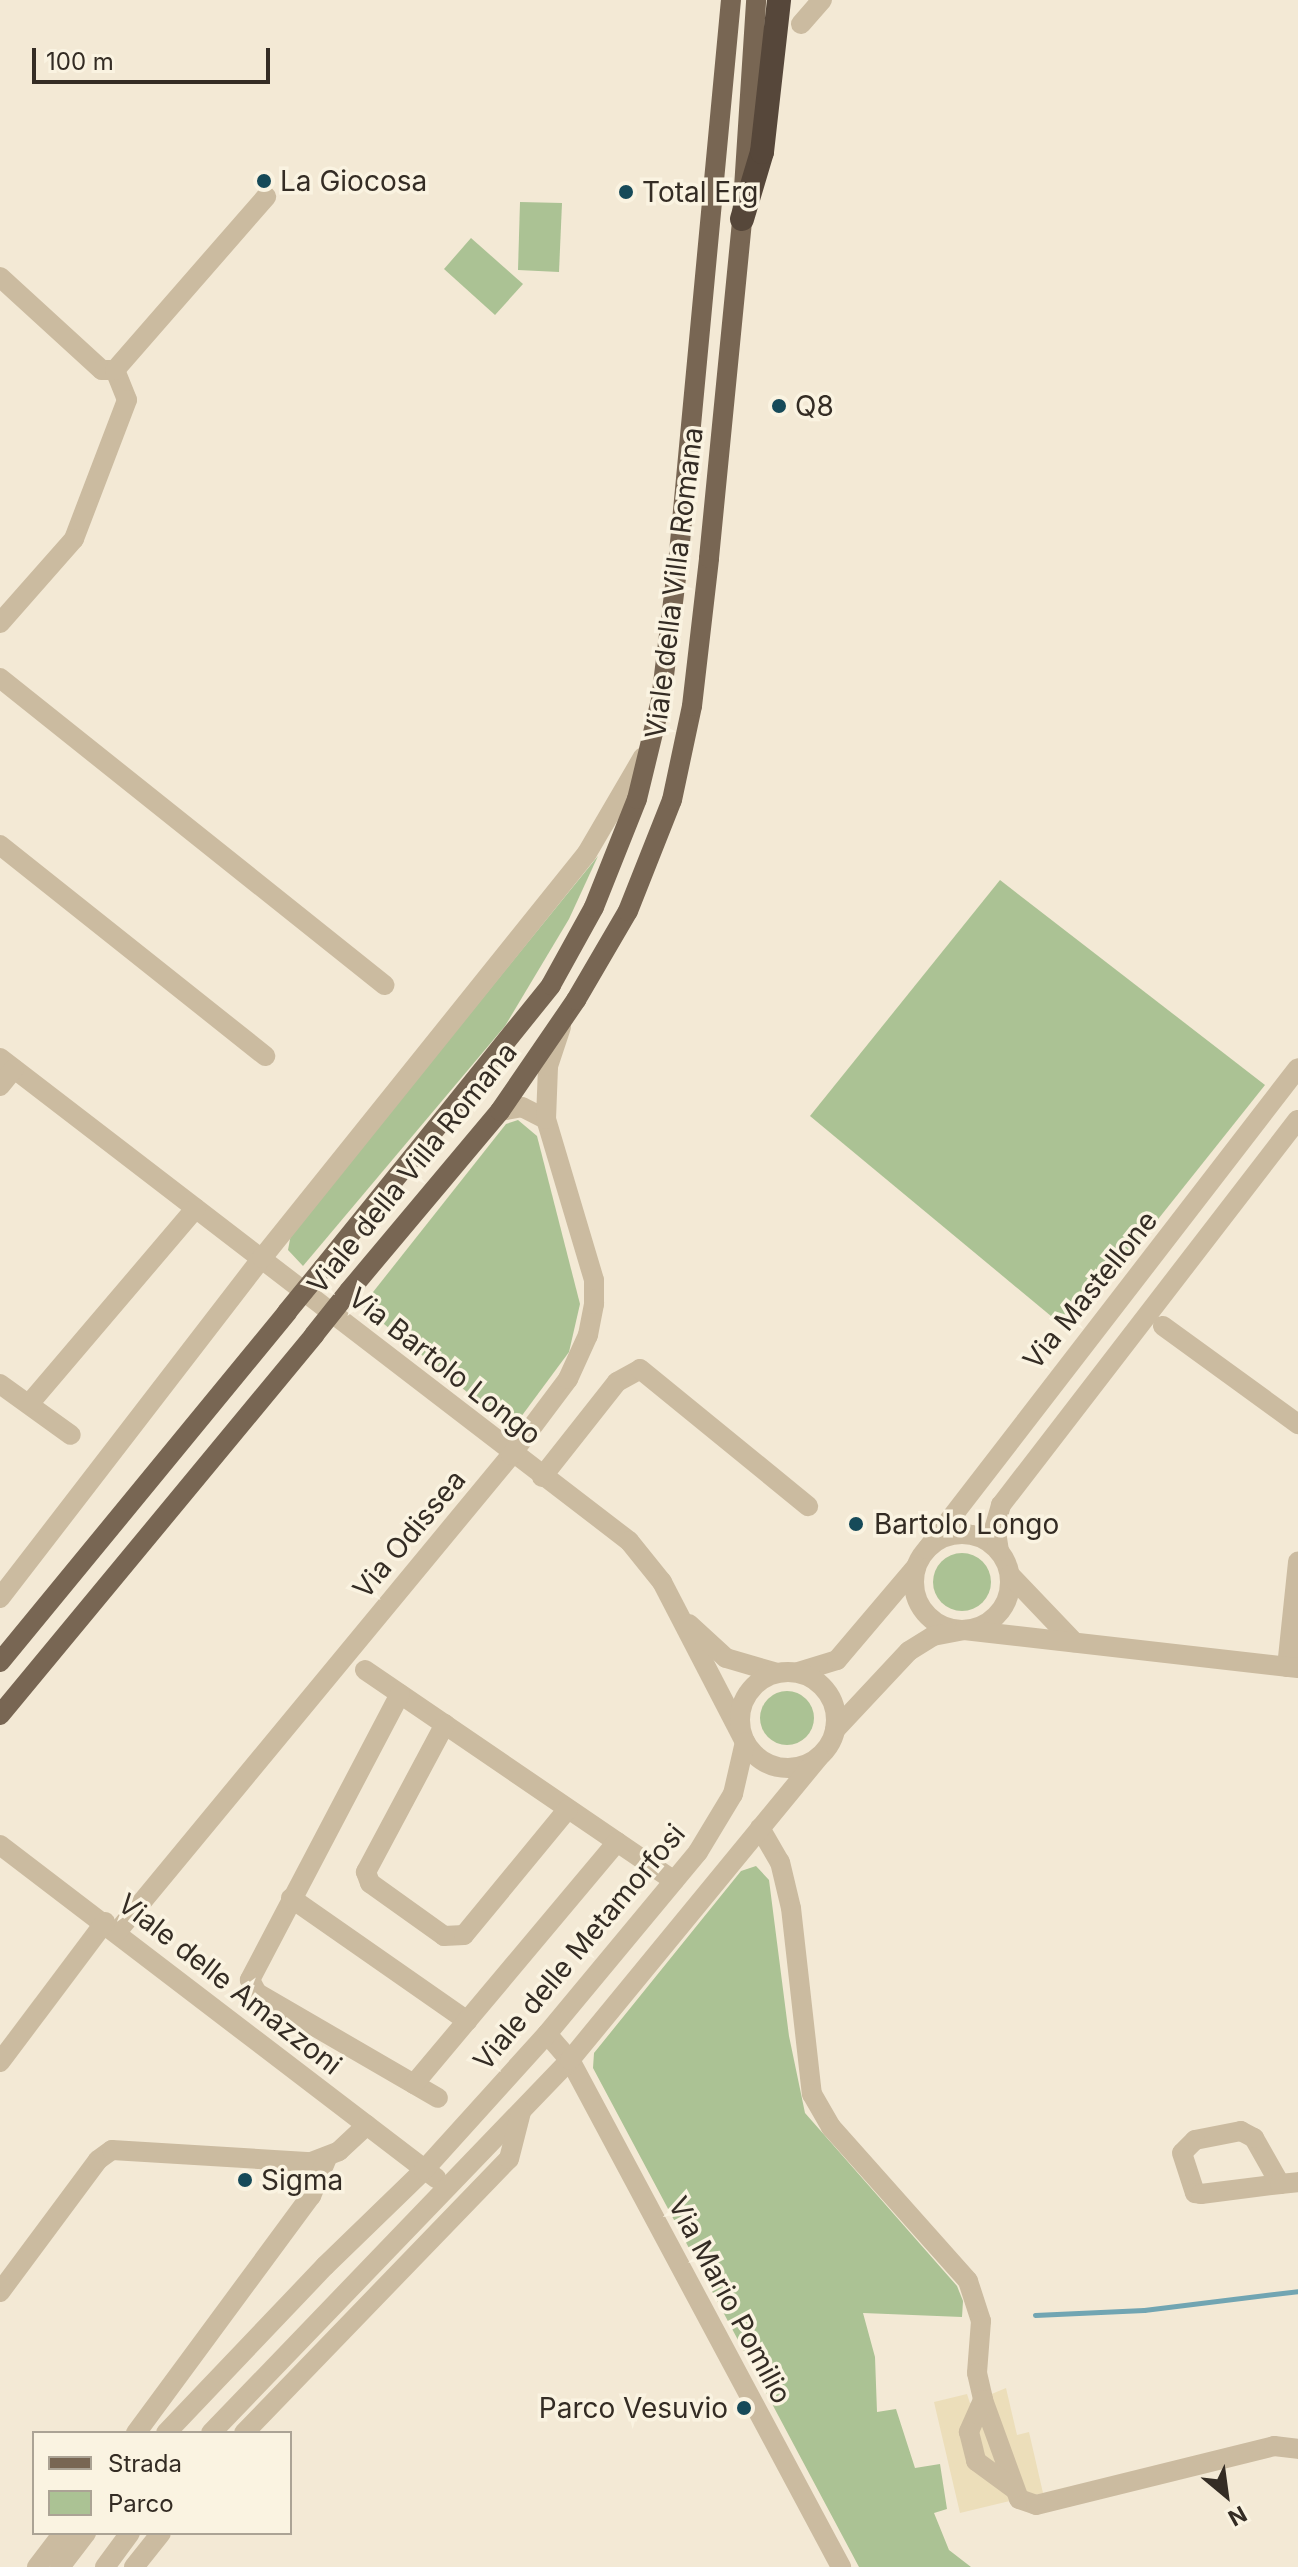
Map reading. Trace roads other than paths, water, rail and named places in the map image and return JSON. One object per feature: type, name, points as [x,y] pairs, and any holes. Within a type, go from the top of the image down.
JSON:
[{"type":"highway","points":[[742,219],[762,152],[779,0]]},
{"type":"main road","name":"Viale della Villa Romana","points":[[0,1662],[551,985],[617,855],[654,735],[679,553],[731,0]]},
{"type":"main road","name":"Viale della Villa Romana","points":[[0,1715],[500,1111],[564,1018],[628,911],[672,800],[692,706],[742,219],[756,0]]},
{"type":"street","points":[[801,24],[822,0]]},
{"type":"street","points":[[0,277],[102,370],[115,370],[266,197]]},
{"type":"street","points":[[0,623],[74,539],[127,400],[115,370]]},
{"type":"street","points":[[0,665],[380,976],[0,678]]},
{"type":"street","name":"Viale della Villa Romana","points":[[0,1598],[262,1258],[587,853],[654,735]]},
{"type":"street","points":[[0,845],[265,1056]]},
{"type":"street","name":"Via Odissea","points":[[0,2062],[511,1455],[568,1379],[588,1335],[594,1304],[594,1280],[546,1119],[548,1066],[564,1018]]},
{"type":"street","points":[[0,1086],[7,1064]]},
{"type":"street","name":"Via Bartolo Longo","points":[[7,1064],[637,1550],[683,1619],[745,1742]]},
{"type":"street","name":"Via Mastellone","points":[[927,1549],[1298,1068]]},
{"type":"street","points":[[500,1111],[522,1107],[546,1119]]},
{"type":"street","name":"Via Mastellone","points":[[999,1551],[995,1526],[1001,1505],[1296,1126]]},
{"type":"street","points":[[29,1404],[196,1208]]},
{"type":"street","points":[[1163,1326],[1298,1424]]},
{"type":"street","points":[[542,1477],[617,1382],[640,1369],[808,1506]]},
{"type":"street","points":[[0,1384],[71,1435]]},
{"type":"street","points":[[819,1757],[784,1768],[756,1757],[745,1742],[742,1705],[757,1684],[837,1660],[916,1567],[927,1549],[940,1539],[971,1535],[999,1551],[1010,1575],[1074,1642]]},
{"type":"street","points":[[916,1567],[920,1606],[939,1624],[964,1630],[1292,1668],[1298,1562]]},
{"type":"street","points":[[213,2431],[570,2060],[819,1757],[835,1730],[909,1651],[933,1636],[964,1630],[999,1612],[1010,1575]]},
{"type":"street","name":"Via Bartolo Longo","points":[[683,1619],[726,1658],[786,1673]]},
{"type":"street","points":[[365,1670],[674,1881]]},
{"type":"street","points":[[786,1673],[817,1682],[830,1696],[835,1730]]},
{"type":"street","points":[[400,1694],[250,1973],[253,1987],[438,2098]]},
{"type":"street","points":[[445,1724],[366,1872],[370,1883],[444,1936],[464,1935],[568,1809]]},
{"type":"street","name":"Viale delle Metamorfosi","points":[[168,2431],[325,2266],[424,2170],[547,2034],[674,1881],[726,1810],[739,1777],[745,1742]]},
{"type":"street","points":[[760,1828],[780,1862],[791,1908],[812,2094],[831,2127],[968,2281],[981,2321],[977,2373],[983,2400],[996,2427],[1013,2488],[1022,2501],[1036,2505],[1274,2446],[1298,2449]]},
{"type":"street","points":[[414,2084],[617,1842]]},
{"type":"street","name":"Viale delle Amazzoni","points":[[0,1845],[111,1927],[424,2170]]},
{"type":"street","points":[[291,1898],[467,2021]]},
{"type":"street","name":"Via Mario Pomilio","points":[[547,2034],[570,2060],[841,2567]]},
{"type":"street","points":[[246,2431],[509,2159],[521,2112]]},
{"type":"street","points":[[137,2431],[311,2196],[327,2158],[367,2125]]},
{"type":"street","points":[[1241,2131],[1254,2138],[1289,2183],[1195,2193],[1182,2153],[1195,2140],[1241,2131]]},
{"type":"street","points":[[0,2292],[98,2160],[112,2150],[294,2163],[327,2158]]},
{"type":"street","points":[[424,2170],[450,2188]]},
{"type":"street","points":[[983,2400],[969,2432],[976,2461],[1013,2488]]},
{"type":"street","points":[[37,2567],[61,2535]]},
{"type":"street","points":[[60,2567],[84,2535]]},
{"type":"street","points":[[105,2567],[129,2535]]},
{"type":"street","points":[[134,2567],[159,2535]]},
{"type":"waterway","points":[[1035,2315],[1144,2310],[1298,2291]]},
{"type":"place","name":"La Giocosa","points":[[264,181]]},
{"type":"place","name":"Total Erg","points":[[626,192]]},
{"type":"place","name":"Q8","points":[[779,406]]},
{"type":"place","name":"Bartolo Longo","points":[[856,1524]]},
{"type":"place","name":"Sigma","points":[[245,2180]]},
{"type":"place","name":"Parco Vesuvio","points":[[744,2408]]}]
